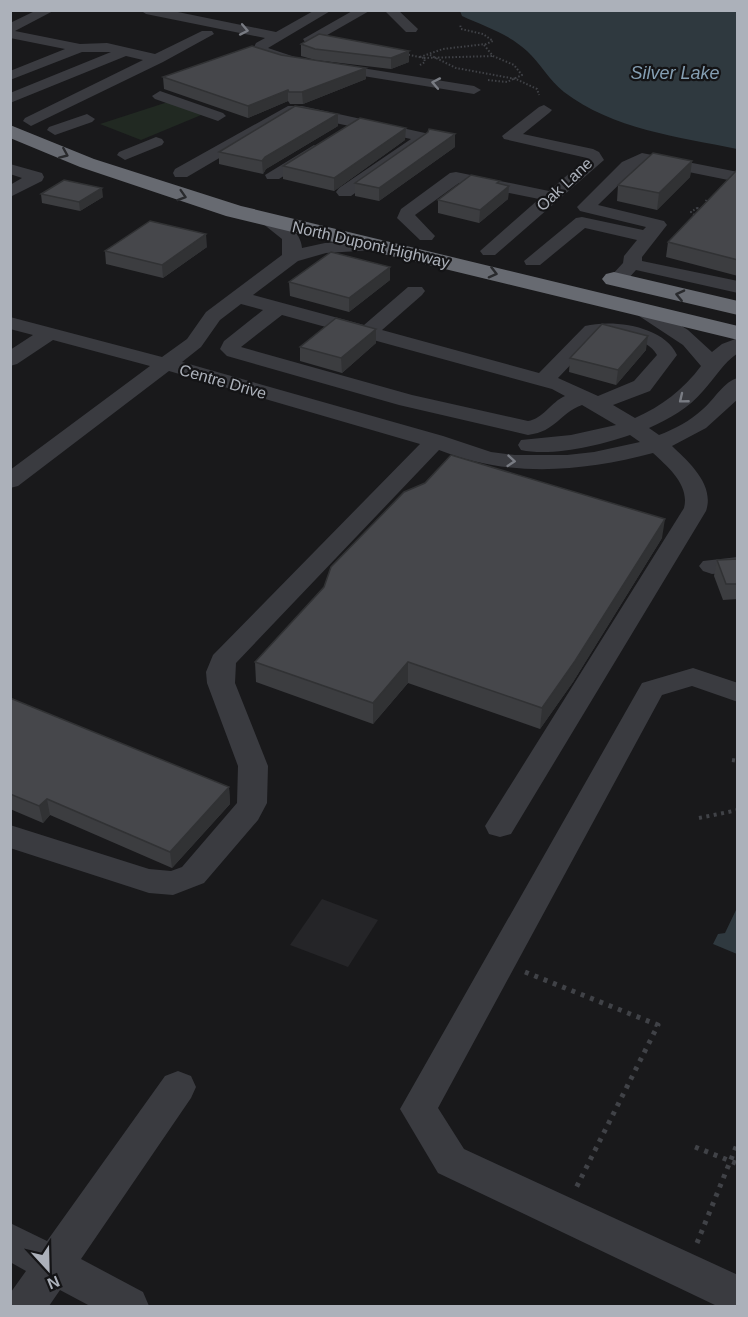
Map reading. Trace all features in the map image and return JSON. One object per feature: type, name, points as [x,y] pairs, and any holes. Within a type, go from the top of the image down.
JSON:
[{"type":"highway","name":"North Dupont Highway","points":[[10,110],[19,132],[87,164],[148,185],[266,219],[738,333]]},
{"type":"highway","name":"North Dupont Highway","points":[[19,132],[55,130],[85,141]]},
{"type":"highway","points":[[105,148],[204,179]]},
{"type":"highway","name":"North Dupont Highway","points":[[261,196],[564,268]]},
{"type":"highway","points":[[336,236],[344,231],[356,229],[462,252],[457,243]]},
{"type":"highway","points":[[605,278],[738,308]]},
{"type":"highway","points":[[643,310],[738,322]]},
{"type":"street","points":[[10,28],[49,10]]},
{"type":"street","points":[[304,63],[277,57],[260,49],[327,10]]},
{"type":"street","points":[[337,10],[361,12]]},
{"type":"street","points":[[390,10],[411,29]]},
{"type":"street","points":[[156,12],[278,37]]},
{"type":"street","points":[[277,57],[361,12]]},
{"type":"street","points":[[10,34],[80,48],[107,47],[158,59]]},
{"type":"street","points":[[19,132],[64,104],[207,34]]},
{"type":"street","points":[[10,45],[26,38]]},
{"type":"street","points":[[11,72],[58,44]]},
{"type":"street","points":[[11,72],[80,48]]},
{"type":"street","points":[[10,99],[124,51]]},
{"type":"street","points":[[314,66],[418,79],[477,82],[457,101],[365,84],[328,74],[314,66]]},
{"type":"street","points":[[11,72],[35,89],[64,104]]},
{"type":"street","points":[[160,96],[218,116]]},
{"type":"street","name":"Oak Lane","points":[[457,243],[552,197],[596,160],[596,157],[587,152],[510,136],[544,104]]},
{"type":"street","points":[[165,168],[288,111],[302,111],[419,136],[418,142],[345,192]]},
{"type":"street","points":[[55,130],[87,119]]},
{"type":"street","points":[[273,176],[358,123]]},
{"type":"street","points":[[125,155],[156,142]]},
{"type":"street","points":[[646,237],[658,225],[586,207],[628,166],[642,158],[738,177]]},
{"type":"street","points":[[10,169],[36,177],[10,192]]},
{"type":"street","points":[[457,243],[410,223],[406,218],[407,213],[456,177],[552,197]]},
{"type":"street","points":[[266,219],[293,240],[295,247],[291,257]]},
{"type":"street","points":[[533,261],[582,222],[646,237]]},
{"type":"street","points":[[632,264],[633,256],[649,237],[646,237]]},
{"type":"street","points":[[10,481],[194,343],[213,316],[291,257],[325,248],[375,245]]},
{"type":"street","points":[[605,278],[632,264],[738,287]]},
{"type":"street","points":[[367,333],[416,291]]},
{"type":"street","points":[[238,297],[544,380],[591,401],[656,444],[675,460],[693,486],[697,497],[696,508],[691,519],[500,826]]},
{"type":"street","points":[[277,309],[231,345],[230,349],[361,387],[528,428],[538,428],[545,424],[565,404],[591,401],[642,386],[667,355],[663,345],[656,340],[613,329],[592,330],[544,380]]},
{"type":"street","points":[[643,310],[693,341],[711,366]]},
{"type":"street","name":"Centre Drive","points":[[10,323],[166,364],[435,441],[472,455],[536,463],[609,456],[677,436],[703,421],[738,384]]},
{"type":"street","points":[[10,360],[50,333]]},
{"type":"street","name":"Centre Drive","points":[[435,441],[541,445],[588,439],[630,426],[677,404],[696,388],[722,351],[738,344]]},
{"type":"street","points":[[330,412],[361,387]]},
{"type":"street","points":[[10,836],[149,881],[173,883],[193,875],[247,812],[254,794],[253,766],[221,683],[223,661],[250,630],[435,441]]},
{"type":"street","points":[[712,566],[738,564]]},
{"type":"street","points":[[738,693],[693,677],[652,689],[418,1109],[451,1161],[738,1296]]},
{"type":"street","points":[[25,1306],[178,1087]]},
{"type":"street","points":[[10,1241],[129,1306]]},
{"type":"path","points":[[420,57],[443,50],[484,45],[493,41],[483,34],[461,29],[460,24]]},
{"type":"path","points":[[484,45],[493,56]]},
{"type":"path","points":[[403,54],[424,58],[493,56],[503,58],[517,66],[522,75],[516,79],[500,82],[477,82],[475,74],[478,71]]},
{"type":"path","points":[[430,54],[456,68],[516,79],[537,89],[537,94],[544,104]]},
{"type":"path","points":[[419,66],[425,62],[424,58]]},
{"type":"path","points":[[704,208],[707,198]]},
{"type":"path","points":[[708,219],[716,214],[704,208],[694,209],[691,213],[698,218],[713,222]]},
{"type":"path","points":[[699,818],[738,810]]},
{"type":"path","points":[[499,963],[658,1025],[562,1214]]},
{"type":"path","points":[[686,1272],[738,1142]]},
{"type":"path","points":[[695,1147],[738,1164]]},
{"type":"shaded area","points":[[171,101],[206,113],[141,140],[100,124]]},
{"type":"shaded area","points":[[322,899],[378,920],[348,967],[290,945]]},
{"type":"water","name":"Silver Lake","points":[[460,11],[737,11],[737,149],[647,130],[603,115],[564,92],[520,45],[462,16]]},
{"type":"water","points":[[737,908],[737,954],[713,944],[718,934],[725,933]]},
{"type":"building","points":[[319,34],[409,51],[391,58],[315,49],[301,44]]},
{"type":"building","points":[[252,46],[281,55],[366,68],[302,92],[289,92],[288,90],[248,106],[163,77]]},
{"type":"building","points":[[295,106],[338,114],[265,157],[262,161],[219,152]]},
{"type":"building","points":[[360,118],[406,128],[334,178],[283,166]]},
{"type":"building","points":[[429,129],[455,134],[379,188],[355,183],[428,132]]},
{"type":"building","points":[[653,153],[692,161],[659,193],[618,185]]},
{"type":"building","points":[[738,171],[738,260],[668,242]]},
{"type":"building","points":[[471,175],[500,181],[497,183],[509,186],[480,210],[438,200]]},
{"type":"building","points":[[64,180],[102,188],[79,202],[41,194]]},
{"type":"building","points":[[150,221],[206,234],[162,265],[105,251]]},
{"type":"building","points":[[331,252],[390,267],[349,298],[289,282]]},
{"type":"building","points":[[336,318],[376,329],[341,358],[300,347]]},
{"type":"building","points":[[602,324],[648,336],[618,370],[570,358]]},
{"type":"building","points":[[451,455],[665,519],[575,661],[542,708],[408,662],[373,703],[255,662],[324,587],[331,567],[404,492],[425,483]]},
{"type":"building","points":[[738,559],[738,584],[726,584],[717,560]]},
{"type":"building","points":[[10,698],[229,787],[170,852],[47,799],[39,806],[10,794]]}]
